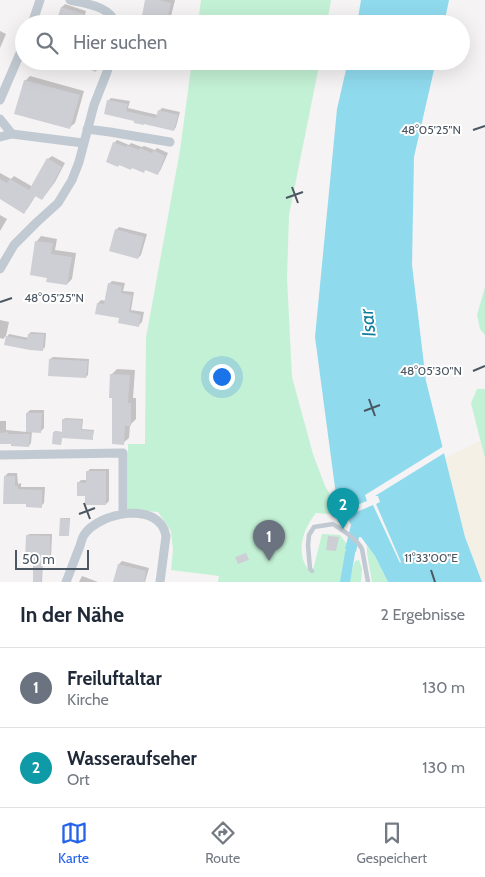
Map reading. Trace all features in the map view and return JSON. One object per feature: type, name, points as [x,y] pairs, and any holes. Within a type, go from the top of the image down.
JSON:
[{"type":"street","points":[[35,15],[40,0]]},
{"type":"street","points":[[70,0],[101,8],[111,15]]},
{"type":"street","points":[[0,100],[15,65]]},
{"type":"street","points":[[0,269],[14,245],[58,203],[72,180],[94,105],[107,70]]},
{"type":"street","points":[[0,119],[12,134]]},
{"type":"street","points":[[87,129],[170,142]]},
{"type":"street","points":[[0,137],[12,134],[84,143]]},
{"type":"street","points":[[0,455],[123,454],[123,513]]},
{"type":"street","points":[[66,582],[84,535],[93,526],[112,516],[123,513],[151,516],[165,530],[166,536],[160,582]]},
{"type":"lane","points":[[312,571],[310,569],[309,535],[314,528],[333,524],[360,545],[368,582]]},
{"type":"green space","points":[[201,0],[331,0],[328,15],[199,15]]},
{"type":"green space","points":[[191,70],[318,70],[289,215],[287,278],[292,377],[313,454],[325,486],[333,500],[330,514],[316,513],[311,520],[304,535],[302,551],[306,567],[312,574],[322,534],[340,535],[352,551],[352,570],[355,561],[359,560],[362,569],[361,582],[218,582],[219,576],[171,570],[173,550],[171,531],[158,512],[128,510],[128,444],[145,444],[146,338],[180,150]]},
{"type":"green space","points":[[485,287],[485,335],[480,329],[477,315]]},
{"type":"green space","points":[[477,389],[485,389],[485,459],[471,403]]},
{"type":"green space","points":[[367,545],[375,556],[388,582],[372,582]]},
{"type":"sand","points":[[480,441],[485,459],[485,582],[482,582],[465,537],[445,458]]},
{"type":"water","points":[[361,0],[449,0],[446,15],[358,15]]},
{"type":"water","name":"Isar","points":[[346,70],[434,70],[414,157],[412,265],[426,381],[465,537],[482,582],[388,582],[375,556],[361,537],[359,537],[356,552],[345,549],[351,525],[336,495],[315,337],[337,109]]},
{"type":"pier","points":[[444,446],[446,452],[375,496],[378,496],[380,502],[376,504],[400,563],[373,505],[345,517],[342,511],[367,501],[365,495]]},
{"type":"building","points":[[145,0],[159,0],[171,3],[168,15],[142,15]]},
{"type":"building","points":[[61,7],[84,14],[84,15],[58,15]]},
{"type":"building","points":[[24,80],[80,95],[70,129],[14,114]]},
{"type":"building","points":[[107,100],[128,104],[126,111],[156,118],[158,110],[178,115],[174,131],[134,123],[134,121],[104,114]]},
{"type":"building","points":[[113,142],[139,150],[140,148],[152,153],[153,150],[165,156],[158,175],[145,170],[144,173],[119,165],[118,167],[106,162]]},
{"type":"building","points":[[47,158],[62,167],[42,200],[35,196],[24,214],[0,199],[0,179],[7,183],[10,179],[29,190]]},
{"type":"building","points":[[115,229],[144,237],[138,259],[109,251]]},
{"type":"building","points":[[35,241],[53,243],[51,254],[72,257],[67,285],[46,282],[47,278],[30,275]]},
{"type":"building","points":[[108,283],[122,286],[121,293],[132,295],[129,312],[141,315],[139,327],[118,323],[119,318],[95,314],[97,303],[104,304]]},
{"type":"building","points":[[28,334],[44,334],[43,351],[4,345],[6,336],[27,340]]},
{"type":"building","points":[[49,359],[88,361],[86,378],[48,376]]},
{"type":"building","points":[[110,374],[130,375],[128,403],[131,403],[131,426],[125,426],[124,445],[112,444],[112,398],[109,398]]},
{"type":"building","points":[[26,413],[42,413],[41,433],[26,432]]},
{"type":"building","points":[[62,419],[82,420],[81,430],[93,431],[93,440],[62,438],[61,445],[52,444],[53,432],[62,432]]},
{"type":"building","points":[[8,432],[8,434],[30,434],[29,447],[0,444],[0,433]]},
{"type":"building","points":[[86,471],[106,471],[106,505],[85,505],[85,496],[77,496],[77,482],[86,483]]},
{"type":"building","points":[[4,476],[15,476],[15,486],[18,486],[18,489],[42,490],[42,508],[26,507],[26,504],[3,504]]},
{"type":"building","points":[[60,518],[69,519],[69,536],[59,536]]},
{"type":"building","points":[[26,535],[50,536],[50,561],[42,561],[41,582],[33,582],[33,561],[25,561]]},
{"type":"building","points":[[328,536],[339,537],[336,551],[326,550]]},
{"type":"building","points":[[246,553],[249,560],[238,564],[235,557]]},
{"type":"building","points":[[118,564],[146,571],[144,582],[113,582]]},
{"type":"waterway","points":[[345,582],[350,553]]},
{"type":"place","name":"Wasseraufseher","points":[[343,529]]},
{"type":"place","name":"Freiluftaltar","points":[[269,561]]}]
